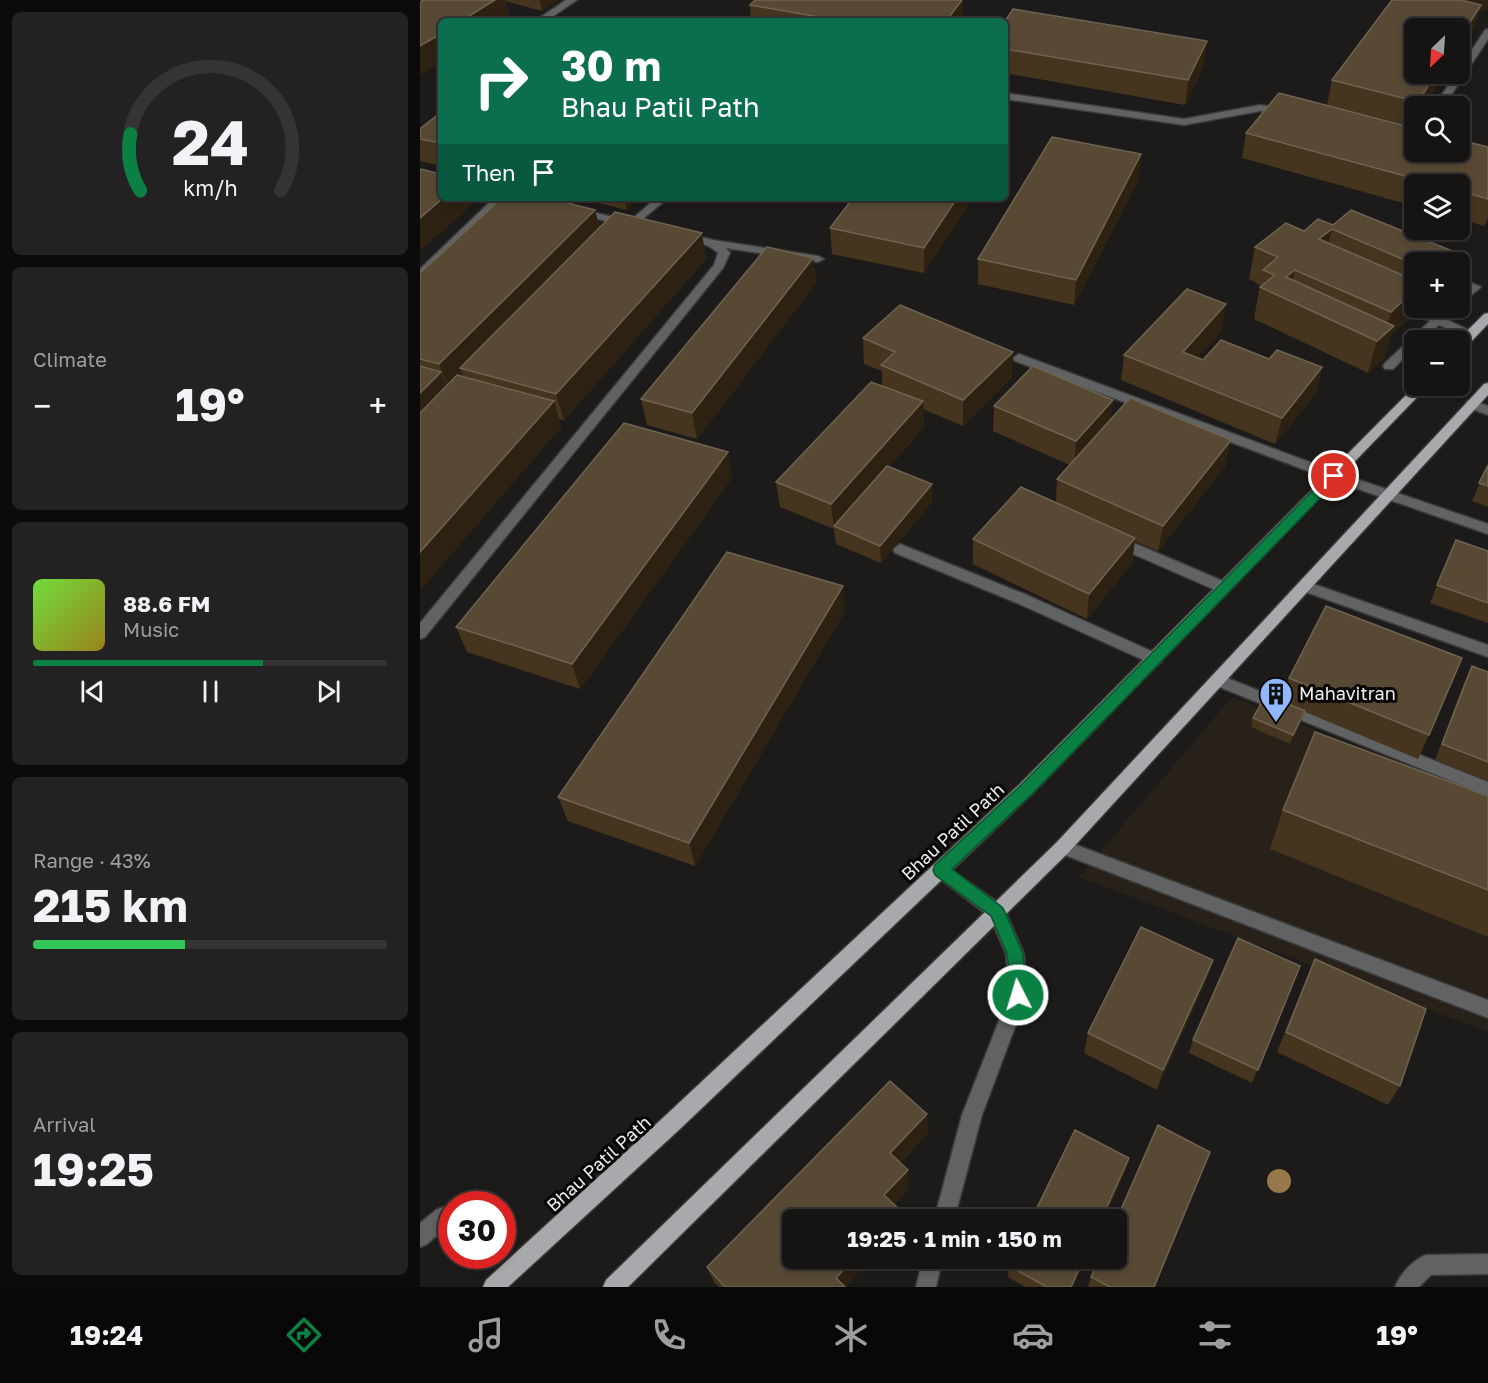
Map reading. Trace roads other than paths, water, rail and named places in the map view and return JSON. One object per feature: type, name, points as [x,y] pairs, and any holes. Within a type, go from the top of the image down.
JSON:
[{"type":"main road","points":[[1471,334],[1488,317]]},
{"type":"main road","points":[[613,1287],[1063,847],[1389,496],[1480,408],[1488,387]]},
{"type":"main road","name":"Bhau Patil Path","points":[[493,1287],[1026,789],[1412,396]]},
{"type":"street","points":[[545,18],[572,0]]},
{"type":"street","points":[[1446,96],[1488,33]]},
{"type":"street","points":[[1008,96],[1184,122],[1260,108],[1292,113]]},
{"type":"street","points":[[420,275],[497,201]]},
{"type":"street","points":[[563,208],[638,226],[660,201]]},
{"type":"street","points":[[667,232],[713,243],[818,259]]},
{"type":"street","points":[[420,633],[719,266],[723,253],[713,243]]},
{"type":"street","points":[[1394,301],[1471,334]]},
{"type":"street","points":[[1426,330],[1437,319]]},
{"type":"street","points":[[1389,366],[1404,352]]},
{"type":"street","points":[[1019,358],[1334,476],[1488,529]]},
{"type":"street","points":[[1105,536],[1225,588]]},
{"type":"street","points":[[900,549],[1022,599],[1155,659]]},
{"type":"street","points":[[1305,586],[1488,651]]},
{"type":"street","points":[[1218,680],[1488,789]]},
{"type":"street","points":[[1063,847],[1488,1009]]},
{"type":"street","points":[[941,870],[997,912],[1015,954],[1018,995],[972,1114],[947,1209]]},
{"type":"street","points":[[420,1237],[438,1221]]},
{"type":"street","points":[[1406,1287],[1426,1265],[1488,1264]]},
{"type":"street","points":[[926,1287],[930,1269]]},
{"type":"place","name":"Mahavitran","points":[[1276,723]]}]
